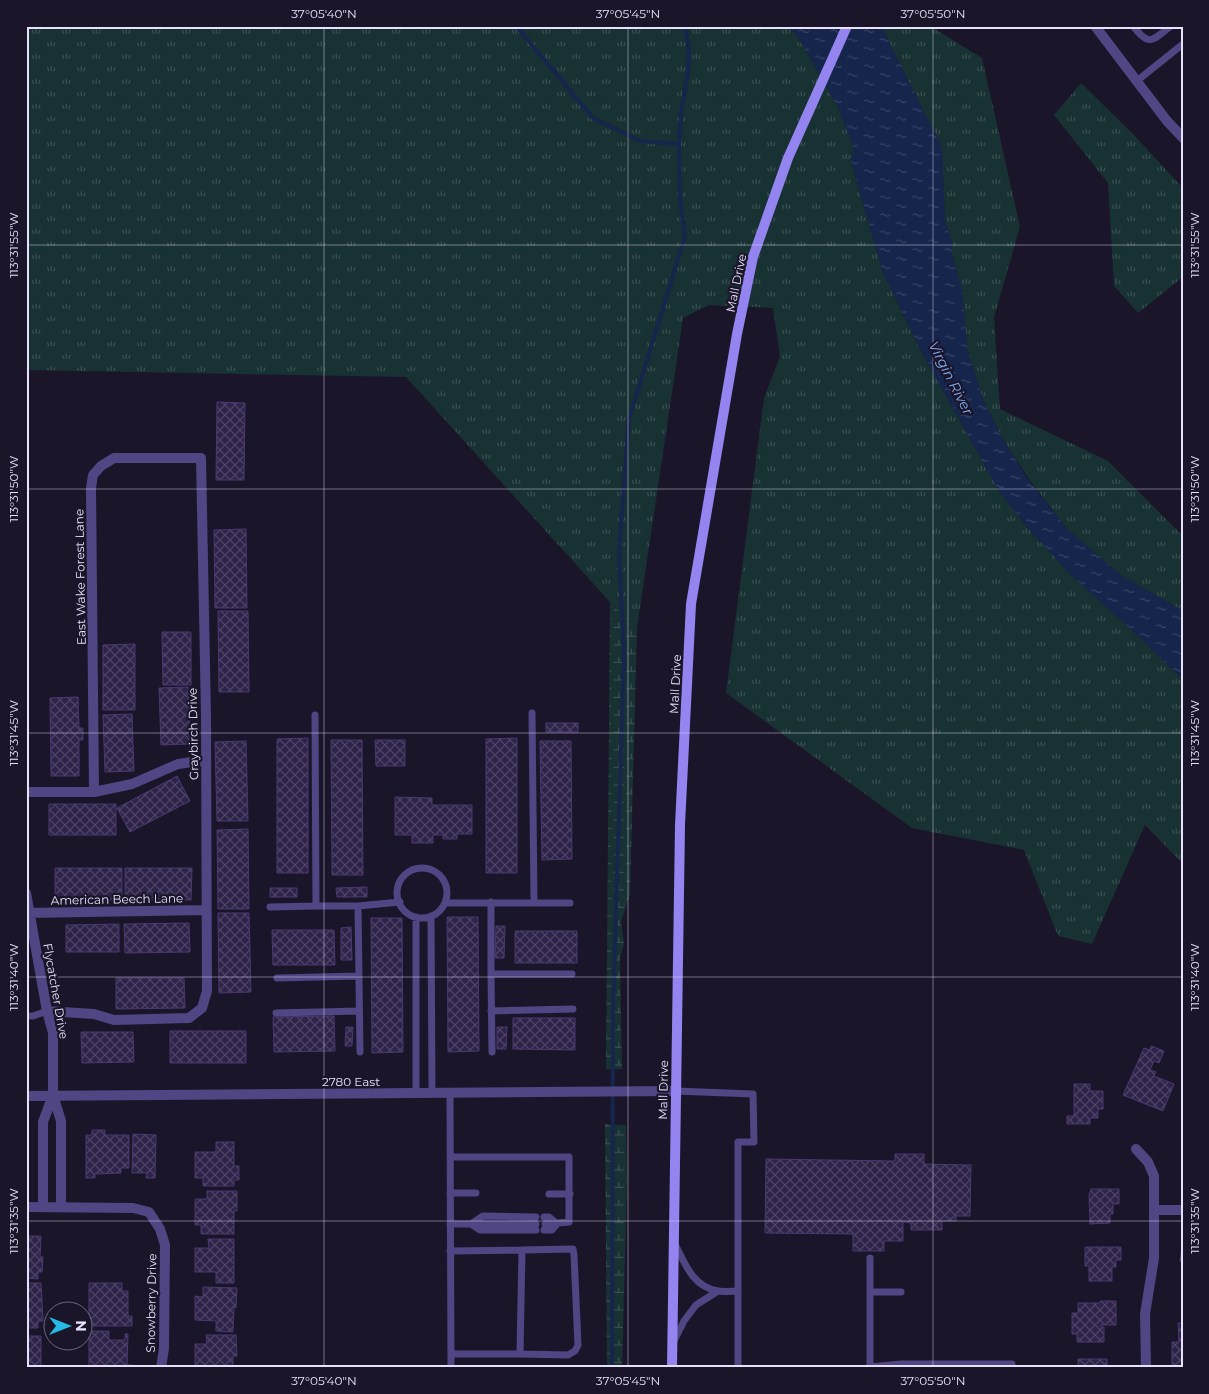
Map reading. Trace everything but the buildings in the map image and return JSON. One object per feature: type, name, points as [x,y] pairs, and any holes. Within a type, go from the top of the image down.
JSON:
[{"type":"main road","name":"Mall Drive","points":[[672,1368],[680,825],[691,604],[737,334],[756,248],[788,158],[847,26]]},
{"type":"street","points":[[1095,26],[1138,80],[1167,121],[1183,138]]},
{"type":"street","name":"East Wake Forest Lane","points":[[94,792],[91,488],[93,475],[101,466],[114,458],[201,458]]},
{"type":"street","name":"Graybirch Drive","points":[[47,1011],[94,1014],[114,1020],[189,1018],[202,1008],[207,991],[206,760],[201,458]]},
{"type":"street","points":[[26,792],[94,792],[132,784],[178,764],[206,760]]},
{"type":"street","name":"Flycatcher Drive","points":[[26,893],[47,1011],[53,1033],[54,1095],[61,1121],[61,1207]]},
{"type":"street","name":"American Beech Lane","points":[[28,912],[206,910]]},
{"type":"street","name":"2780 East","points":[[26,1096],[675,1091]]},
{"type":"street","name":"Flycatcher Drive","points":[[43,1207],[43,1122],[54,1095]]},
{"type":"street","points":[[1136,1149],[1148,1162],[1154,1176],[1154,1258],[1145,1314],[1146,1368]]},
{"type":"street","name":"Snowberry Drive","points":[[26,1207],[133,1208],[149,1212],[160,1229],[165,1245],[164,1348],[161,1368]]},
{"type":"street","points":[[1154,1210],[1183,1210]]},
{"type":"lane","points":[[1134,26],[1142,38],[1148,40],[1153,40],[1171,26]]},
{"type":"lane","points":[[1138,80],[1183,44]]},
{"type":"lane","points":[[532,713],[534,902]]},
{"type":"lane","points":[[315,715],[316,906]]},
{"type":"lane","points":[[415,869],[431,870],[444,880],[447,887],[445,903],[431,916],[423,918],[409,913],[400,902],[398,894],[402,879],[415,869]]},
{"type":"lane","points":[[270,907],[358,906],[400,902]]},
{"type":"lane","points":[[491,902],[492,1052]]},
{"type":"lane","points":[[445,903],[570,903]]},
{"type":"lane","points":[[358,906],[360,1052]]},
{"type":"lane","points":[[416,916],[416,1093]]},
{"type":"lane","points":[[431,916],[432,1093]]},
{"type":"lane","points":[[491,974],[572,974]]},
{"type":"lane","points":[[277,978],[359,976]]},
{"type":"lane","points":[[491,1011],[573,1009]]},
{"type":"lane","points":[[26,1016],[33,1016],[47,1011]]},
{"type":"lane","points":[[276,1013],[359,1011]]},
{"type":"lane","points":[[675,1091],[753,1094],[754,1142],[738,1142],[738,1368]]},
{"type":"lane","points":[[450,1093],[451,1368]]},
{"type":"lane","points":[[450,1157],[569,1157],[570,1194],[569,1222],[480,1230],[471,1224],[450,1224]]},
{"type":"lane","points":[[450,1193],[476,1193]]},
{"type":"lane","points":[[549,1194],[570,1194]]},
{"type":"lane","points":[[471,1224],[483,1216],[540,1224]]},
{"type":"lane","points":[[673,1241],[688,1270],[699,1284],[718,1291],[738,1291]]},
{"type":"lane","points":[[450,1251],[573,1249],[578,1345],[575,1351],[568,1355],[451,1354]]},
{"type":"lane","points":[[520,1354],[522,1250]]},
{"type":"lane","points":[[870,1258],[870,1368],[901,1364],[1012,1364]]},
{"type":"lane","points":[[672,1346],[684,1321],[696,1304],[718,1291]]},
{"type":"lane","points":[[870,1292],[901,1292]]},
{"type":"green space","points":[[26,26],[788,26],[798,37],[838,107],[854,148],[851,161],[882,270],[921,351],[999,491],[1026,526],[1072,576],[1183,678],[1183,864],[1145,825],[1092,944],[1058,936],[1024,850],[912,828],[726,693],[764,398],[780,357],[773,308],[709,305],[683,318],[637,628],[610,602],[406,377],[26,370]]},
{"type":"green space","points":[[881,26],[930,26],[982,58],[1020,227],[994,317],[1000,409],[1108,461],[1183,536],[1183,611],[1122,576],[1067,529],[1028,478],[1003,439],[983,400],[967,348],[962,290],[952,255],[952,241],[945,222],[942,148]]},
{"type":"green space","points":[[1081,83],[1132,133],[1183,188],[1183,277],[1138,313],[1114,286],[1108,183],[1054,115]]},
{"type":"green space","points":[[610,602],[637,628],[630,894],[621,922],[624,944],[620,957],[622,1069],[606,1069]]},
{"type":"green space","points":[[605,1124],[626,1125],[627,1180],[622,1368],[607,1368]]},
{"type":"water","name":"Virgin River","points":[[788,26],[881,26],[942,148],[945,222],[952,241],[952,255],[962,290],[967,348],[983,400],[1003,439],[1027,478],[1067,529],[1122,576],[1183,611],[1183,678],[1072,576],[1026,526],[999,491],[921,351],[882,270],[851,161],[854,148],[838,107],[798,37]]},
{"type":"waterway","points":[[516,26],[593,118],[640,141],[679,144]]},
{"type":"waterway","points":[[612,1368],[613,1008],[624,655],[619,551],[629,419],[685,236],[680,199],[679,144],[681,114],[688,71],[689,50],[685,26]]}]
